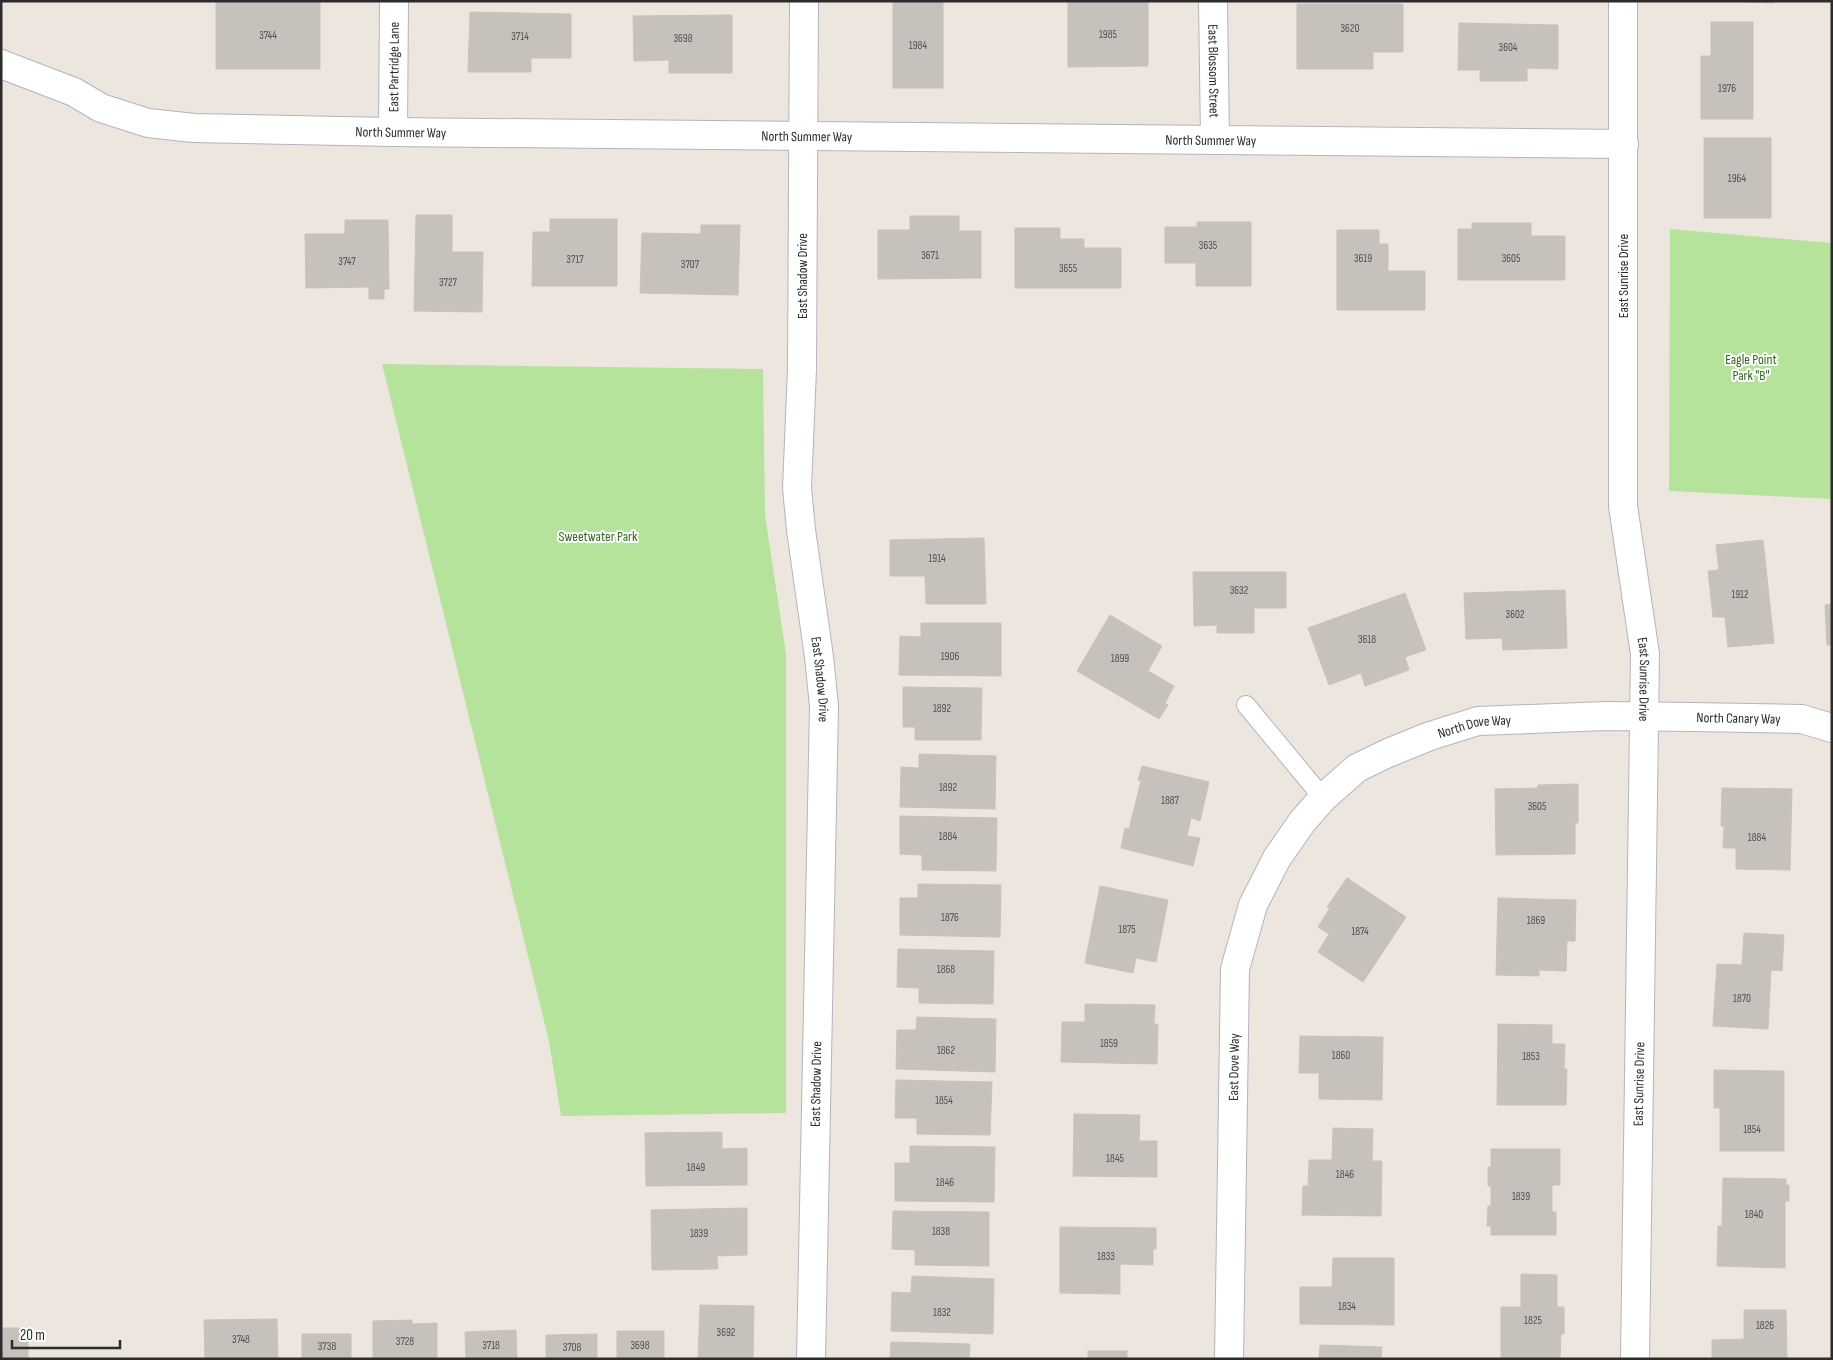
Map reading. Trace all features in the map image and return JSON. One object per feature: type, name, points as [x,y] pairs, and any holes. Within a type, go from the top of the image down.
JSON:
[{"type":"street","name":"East Partridge Lane","points":[[393,132],[394,1]]},
{"type":"street","name":"East Shadow Drive","points":[[804,1],[802,369],[797,488],[800,530],[819,657],[824,706],[811,1359]]},
{"type":"street","name":"East Blossom Street","points":[[1213,1],[1215,140]]},
{"type":"street","name":"East Sunrise Drive","points":[[1623,1],[1623,506],[1644,654],[1635,1359]]},
{"type":"street","name":"North Summer Way","points":[[1,64],[74,92],[101,108],[148,123],[194,128],[393,132],[1624,144]]},
{"type":"street","name":"North Canary Way","points":[[1644,716],[1802,720],[1832,728]]},
{"type":"street","name":"North Dove Way","points":[[1323,798],[1357,768],[1388,753],[1478,721],[1644,716]]},
{"type":"street","name":"East Dove Way","points":[[1229,1359],[1235,969],[1253,905],[1277,858],[1302,822],[1323,798]]},
{"type":"lane","points":[[1246,705],[1323,798]]},
{"type":"green space","name":"Eagle Point Park \"B\"","points":[[1670,229],[1832,243],[1832,499],[1669,491]]},
{"type":"green space","name":"Sweetwater Park","points":[[382,364],[763,369],[765,515],[786,654],[786,1113],[561,1116],[549,1041]]},
{"type":"building","points":[[216,1],[320,1],[320,69],[216,69]]},
{"type":"building","points":[[893,1],[943,1],[943,88],[893,88]]},
{"type":"building","points":[[1068,1],[1148,1],[1148,66],[1068,67]]},
{"type":"building","points":[[1729,1],[1774,1],[1774,3]]},
{"type":"building","points":[[1297,4],[1403,4],[1403,52],[1373,52],[1373,69],[1297,69]]},
{"type":"building","points":[[470,12],[571,14],[571,58],[531,58],[531,72],[468,72]]},
{"type":"building","points":[[732,15],[732,73],[669,73],[669,60],[634,61],[633,16]]},
{"type":"building","points":[[1711,22],[1753,22],[1753,119],[1701,119],[1701,56],[1711,56]]},
{"type":"building","points":[[1459,23],[1558,25],[1558,69],[1527,68],[1527,81],[1480,81],[1480,70],[1458,70]]},
{"type":"building","points":[[1704,138],[1771,138],[1771,218],[1704,218]]},
{"type":"building","points":[[416,215],[452,215],[452,252],[483,252],[482,312],[414,311]]},
{"type":"building","points":[[910,216],[959,216],[959,231],[981,231],[981,278],[878,279],[878,230],[910,230]]},
{"type":"building","points":[[550,219],[617,219],[617,286],[532,286],[533,232],[550,232]]},
{"type":"building","points":[[345,220],[388,220],[389,289],[384,289],[384,299],[369,299],[369,287],[306,288],[305,234],[345,234]]},
{"type":"building","points":[[1197,222],[1251,222],[1251,286],[1196,286],[1196,263],[1165,263],[1165,227],[1197,227]]},
{"type":"building","points":[[1472,223],[1531,223],[1531,236],[1565,236],[1565,280],[1458,280],[1458,229],[1472,229]]},
{"type":"building","points":[[701,225],[740,225],[738,295],[640,293],[642,233],[701,234]]},
{"type":"building","points":[[1015,228],[1060,228],[1060,239],[1084,239],[1084,248],[1121,248],[1121,288],[1015,288]]},
{"type":"building","points":[[1337,230],[1379,230],[1379,244],[1388,244],[1388,271],[1425,271],[1425,310],[1337,310]]},
{"type":"building","points":[[984,538],[986,604],[926,604],[925,576],[890,576],[890,540]]},
{"type":"building","points":[[1763,540],[1774,643],[1728,647],[1725,617],[1713,617],[1708,571],[1719,570],[1716,545]]},
{"type":"building","points":[[1193,572],[1286,572],[1286,608],[1254,608],[1254,633],[1217,633],[1217,625],[1194,626]]},
{"type":"building","points":[[1565,590],[1567,648],[1503,650],[1502,638],[1466,639],[1464,593]]},
{"type":"building","points":[[1405,593],[1426,650],[1405,657],[1409,670],[1365,686],[1361,673],[1329,685],[1308,628]]},
{"type":"building","points":[[1832,604],[1832,645],[1827,645],[1825,605]]},
{"type":"building","points":[[1110,615],[1162,646],[1148,671],[1174,686],[1165,703],[1168,705],[1159,719],[1077,671]]},
{"type":"building","points":[[921,623],[1001,623],[1001,676],[899,675],[900,636],[921,637]]},
{"type":"building","points":[[903,687],[982,688],[981,740],[915,740],[915,727],[903,727]]},
{"type":"building","points":[[919,754],[996,756],[995,809],[900,807],[901,767],[919,768]]},
{"type":"building","points":[[1142,766],[1209,782],[1200,821],[1191,818],[1187,836],[1200,838],[1193,866],[1121,848],[1125,828],[1129,829],[1141,781],[1138,780]]},
{"type":"building","points":[[1578,784],[1578,823],[1575,823],[1575,854],[1496,855],[1495,789],[1538,788],[1538,785]]},
{"type":"building","points":[[1722,788],[1792,789],[1790,870],[1736,869],[1736,848],[1723,848],[1724,826],[1721,826]]},
{"type":"building","points":[[900,816],[997,818],[996,871],[922,870],[922,855],[900,854]]},
{"type":"building","points":[[1347,878],[1406,917],[1363,982],[1318,952],[1329,934],[1318,927],[1330,908],[1327,907]]},
{"type":"building","points":[[918,884],[1001,885],[1000,937],[900,935],[900,898],[918,898]]},
{"type":"building","points":[[1100,886],[1168,900],[1156,962],[1136,958],[1133,973],[1085,963]]},
{"type":"building","points":[[1498,898],[1576,900],[1575,941],[1567,941],[1566,971],[1539,970],[1539,976],[1496,975]]},
{"type":"building","points":[[1744,933],[1784,935],[1782,971],[1771,970],[1768,1029],[1713,1026],[1717,964],[1742,965]]},
{"type":"building","points":[[898,949],[994,951],[993,1004],[919,1003],[919,988],[897,987]]},
{"type":"building","points":[[1085,1004],[1155,1005],[1154,1024],[1158,1024],[1157,1064],[1061,1062],[1062,1022],[1085,1022]]},
{"type":"building","points":[[917,1017],[996,1019],[995,1072],[896,1069],[897,1030],[916,1030]]},
{"type":"building","points":[[1498,1024],[1552,1025],[1552,1044],[1565,1044],[1564,1069],[1567,1069],[1566,1105],[1497,1105]]},
{"type":"building","points":[[1300,1036],[1383,1037],[1382,1100],[1319,1099],[1319,1073],[1299,1073]]},
{"type":"building","points":[[1714,1070],[1784,1071],[1784,1151],[1720,1151],[1720,1108],[1714,1108]]},
{"type":"building","points":[[896,1080],[992,1082],[990,1135],[917,1134],[917,1118],[895,1118]]},
{"type":"building","points":[[1074,1114],[1140,1115],[1139,1141],[1157,1141],[1157,1177],[1073,1176]]},
{"type":"building","points":[[1333,1128],[1373,1129],[1372,1161],[1382,1161],[1381,1216],[1302,1215],[1303,1186],[1308,1186],[1309,1160],[1332,1160]]},
{"type":"building","points":[[722,1132],[722,1149],[747,1148],[747,1185],[646,1186],[645,1133]]},
{"type":"building","points":[[910,1146],[995,1147],[994,1202],[895,1201],[895,1163],[910,1163]]},
{"type":"building","points":[[1491,1149],[1560,1149],[1560,1185],[1552,1185],[1552,1212],[1556,1212],[1556,1235],[1491,1235],[1491,1226],[1487,1226],[1488,1206],[1491,1206],[1491,1186],[1488,1186],[1488,1167],[1491,1167]]},
{"type":"building","points":[[1723,1178],[1786,1179],[1786,1185],[1789,1185],[1789,1201],[1785,1201],[1785,1268],[1717,1266],[1718,1226],[1722,1226]]},
{"type":"building","points":[[747,1208],[747,1255],[717,1256],[718,1269],[652,1270],[651,1210]]},
{"type":"building","points":[[893,1211],[989,1212],[989,1266],[915,1265],[915,1250],[892,1249]]},
{"type":"building","points":[[1060,1227],[1156,1228],[1156,1249],[1153,1249],[1153,1265],[1120,1264],[1120,1294],[1060,1293]]},
{"type":"building","points":[[1333,1258],[1394,1258],[1394,1325],[1300,1324],[1300,1287],[1332,1287]]},
{"type":"building","points":[[1521,1274],[1557,1275],[1557,1307],[1564,1307],[1564,1334],[1561,1334],[1560,1359],[1501,1359],[1501,1307],[1521,1307]]},
{"type":"building","points":[[912,1276],[994,1279],[993,1334],[891,1331],[892,1292],[911,1293]]},
{"type":"building","points":[[700,1305],[754,1306],[753,1359],[698,1359]]},
{"type":"building","points":[[1744,1310],[1786,1310],[1787,1359],[1712,1359],[1712,1340],[1744,1339]]},
{"type":"building","points":[[277,1319],[278,1359],[205,1359],[204,1320]]},
{"type":"building","points":[[412,1320],[412,1324],[437,1323],[437,1359],[373,1359],[373,1321]]},
{"type":"building","points":[[1,1328],[28,1328],[28,1359],[1,1359]]},
{"type":"building","points":[[516,1330],[517,1359],[466,1359],[465,1332]]},
{"type":"building","points":[[617,1331],[664,1331],[664,1359],[617,1359]]},
{"type":"building","points":[[302,1334],[351,1334],[351,1359],[302,1359]]},
{"type":"building","points":[[597,1334],[597,1359],[546,1359],[546,1335]]},
{"type":"building","points":[[891,1342],[970,1344],[969,1359],[890,1359]]},
{"type":"building","points":[[1320,1345],[1382,1347],[1381,1359],[1319,1359]]},
{"type":"building","points":[[1088,1351],[1127,1351],[1127,1359],[1088,1359]]}]
